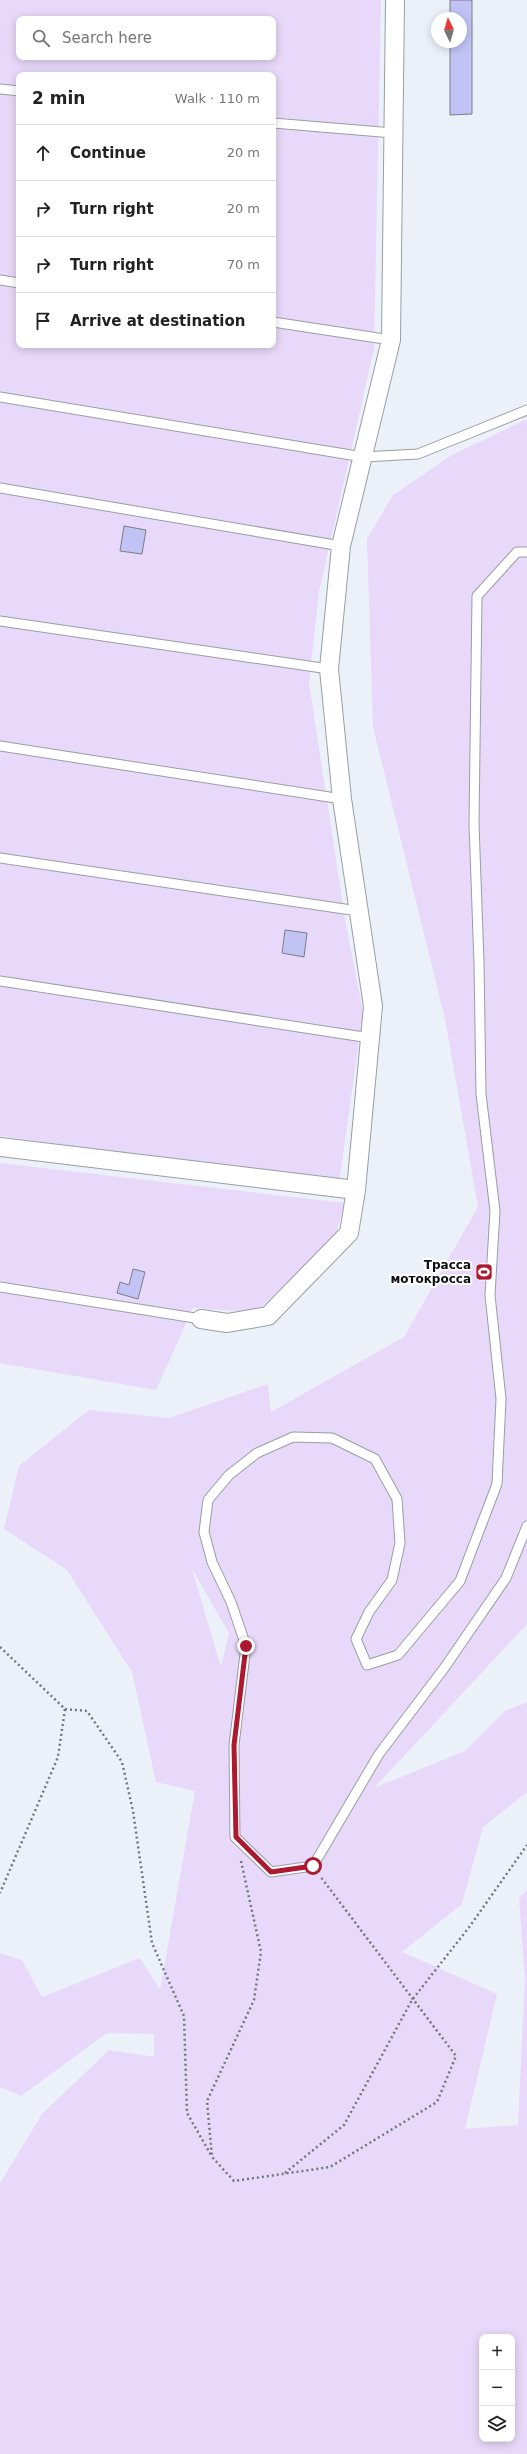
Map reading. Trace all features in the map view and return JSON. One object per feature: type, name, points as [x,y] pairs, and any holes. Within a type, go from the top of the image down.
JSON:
[{"type":"street","points":[[201,1319],[227,1323],[268,1316],[349,1233],[356,1190],[373,1006],[342,799],[328,669],[341,546],[391,340],[395,0]]},
{"type":"street","points":[[0,1147],[356,1190]]},
{"type":"lane","points":[[0,89],[16,91]]},
{"type":"lane","points":[[276,124],[394,133]]},
{"type":"lane","points":[[0,280],[16,283]]},
{"type":"lane","points":[[276,322],[391,340]]},
{"type":"lane","points":[[0,397],[363,457],[418,454],[527,410]]},
{"type":"lane","points":[[0,488],[341,546]]},
{"type":"lane","points":[[527,552],[517,552],[477,596],[474,824],[480,963],[481,1094],[495,1211],[490,1295],[500,1399],[497,1484],[460,1580],[398,1655],[367,1664],[356,1639],[369,1612],[392,1580],[400,1542],[397,1499],[375,1458],[332,1438],[293,1437],[257,1453],[229,1475],[208,1500],[204,1532],[212,1562],[231,1602],[246,1646],[234,1745],[236,1837],[271,1872],[313,1866],[379,1754],[445,1666],[506,1578],[527,1526]]},
{"type":"lane","points":[[0,621],[328,669]]},
{"type":"lane","points":[[0,746],[342,799]]},
{"type":"lane","points":[[0,858],[358,911]]},
{"type":"lane","points":[[0,981],[370,1038]]},
{"type":"lane","points":[[0,1287],[201,1319]]},
{"type":"path","points":[[0,1647],[65,1709],[87,1711],[122,1762],[133,1811],[152,1943],[184,2016],[187,2113],[212,2157],[234,2181],[330,2167],[437,2102],[456,2056],[412,2000],[313,1866]]},
{"type":"path","points":[[0,1893],[58,1757],[65,1709]]},
{"type":"path","points":[[212,2157],[207,2101],[254,2000],[261,1952],[236,1837]]},
{"type":"path","points":[[285,2174],[344,2125],[412,2000],[470,1926],[527,1845]]},
{"type":"shaded area","points":[[0,0],[381,0],[374,349],[319,592],[309,683],[346,925],[363,1012],[339,1183],[0,1136]]},
{"type":"shaded area","points":[[527,419],[527,1624],[374,1788],[465,1751],[505,1711],[527,1702],[527,1792],[483,1827],[462,1904],[402,1952],[497,1994],[465,2129],[518,2125],[525,1979],[519,1899],[527,1890],[527,2454],[0,2454],[0,2183],[42,2114],[109,2050],[154,2057],[154,2034],[107,2033],[21,2096],[0,2087],[0,1953],[22,1960],[42,1997],[140,1958],[160,1990],[195,1791],[156,1782],[132,1672],[67,1570],[4,1529],[19,1466],[89,1410],[169,1418],[268,1384],[271,1412],[404,1337],[478,1207],[445,1019],[373,727],[367,539],[393,495],[452,455]],"holes":[[[192,1569],[229,1633],[221,1667]]]},
{"type":"shaded area","points":[[0,1163],[345,1203],[333,1243],[255,1312],[193,1308],[156,1390],[0,1363]]},
{"type":"building","points":[[450,0],[472,0],[472,114],[450,115],[450,48],[467,48],[467,12],[450,12]]},
{"type":"building","points":[[124,526],[146,530],[142,554],[120,551]]},
{"type":"building","points":[[285,930],[307,933],[304,957],[282,953]]},
{"type":"building","points":[[133,1269],[145,1272],[138,1299],[117,1293],[120,1282],[129,1285]]},
{"type":"place","name":"Трасса мотокросса","points":[[484,1272]]},
{"type":"route","points":[[246,1646],[234,1745],[236,1837],[271,1872],[313,1866]]}]
